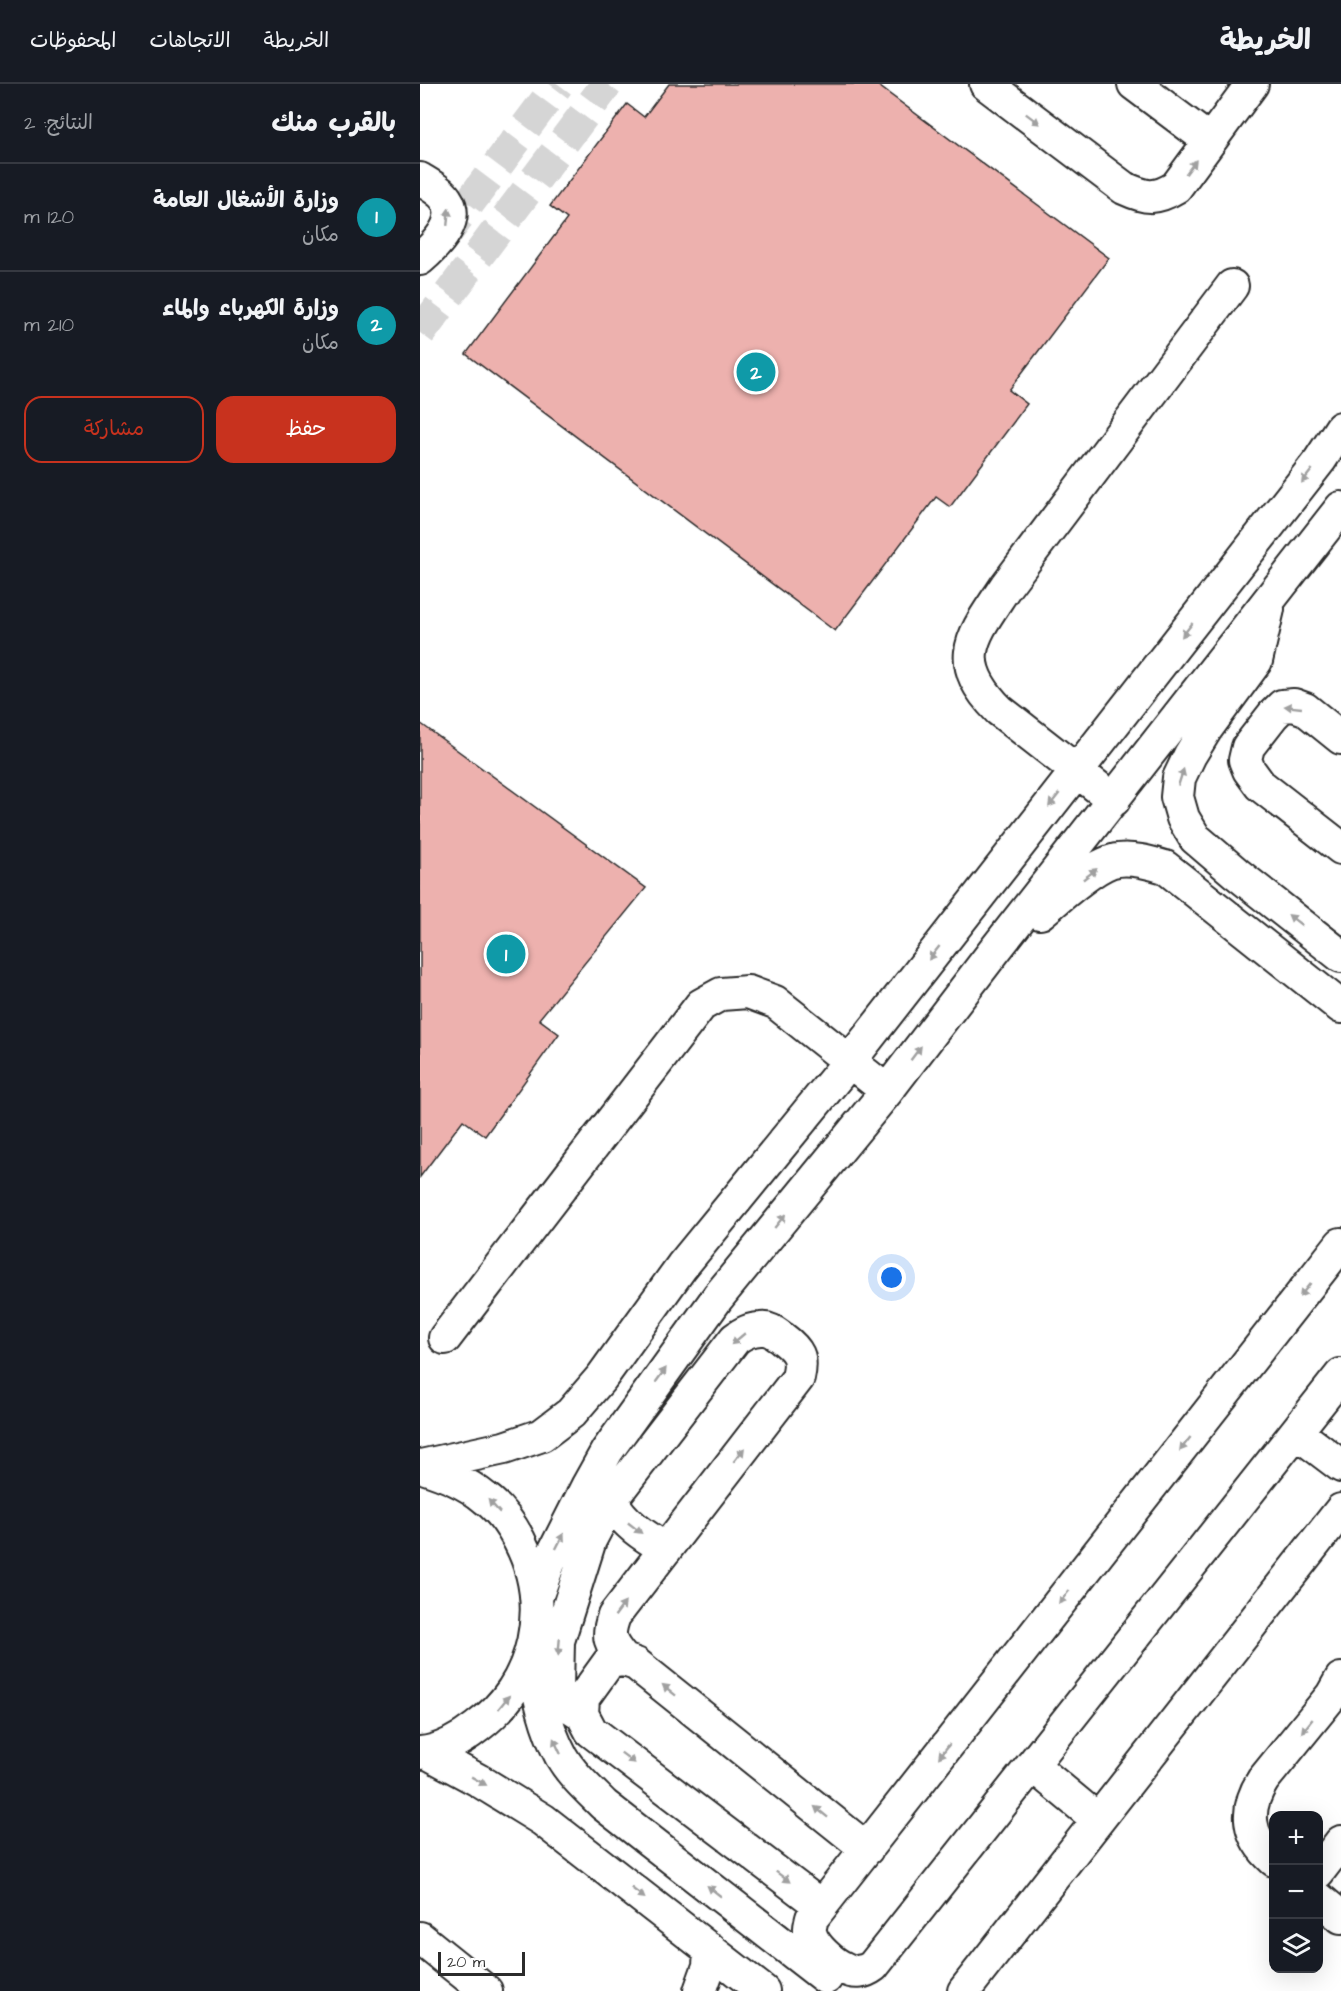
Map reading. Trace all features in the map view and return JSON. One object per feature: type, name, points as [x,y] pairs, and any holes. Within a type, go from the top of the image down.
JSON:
[{"type":"street","points":[[986,84],[1124,188],[1142,196],[1162,196],[1176,187],[1252,84]]},
{"type":"street","points":[[1134,84],[1210,141]]},
{"type":"street","points":[[420,179],[446,199],[450,210],[448,227],[436,245],[420,259]]},
{"type":"street","points":[[1114,800],[999,710],[983,693],[972,670],[970,649],[977,630],[1006,586],[1232,286]]},
{"type":"street","points":[[420,1466],[504,1448],[542,1435],[571,1413],[602,1377],[682,1266],[849,1062],[1077,771],[1320,460],[1341,428]]},
{"type":"street","points":[[537,1595],[550,1560],[607,1451],[718,1297],[887,1091],[1341,508]]},
{"type":"street","points":[[1270,599],[1256,662],[1206,729],[1190,755],[1179,778],[1177,797],[1183,818],[1195,838],[1341,956]]},
{"type":"street","points":[[1341,738],[1305,709],[1294,705],[1282,706],[1248,747],[1245,760],[1260,785],[1341,848]]},
{"type":"street","points":[[995,950],[1102,864],[1117,860],[1134,860],[1165,867],[1341,1007]]},
{"type":"street","points":[[445,1338],[701,1005],[721,994],[748,993],[775,1002],[887,1091]]},
{"type":"street","points":[[1337,1390],[1296,1432],[873,1966],[867,1971],[846,1970],[814,1944],[809,1930],[812,1918],[1341,1244]]},
{"type":"street","points":[[624,1660],[608,1636],[614,1616],[798,1378],[801,1366],[794,1347],[769,1329],[747,1331],[735,1339],[611,1500],[590,1540],[558,1641],[557,1690],[565,1703],[582,1714],[591,1731],[822,1906]]},
{"type":"street","points":[[1296,1432],[1341,1466]]},
{"type":"street","points":[[420,1466],[456,1478],[487,1498],[511,1526],[524,1551],[537,1595],[537,1624],[531,1654],[515,1688],[492,1716],[462,1739],[424,1753]]},
{"type":"street","points":[[611,1500],[619,1516],[666,1549]]},
{"type":"street","points":[[964,1991],[1341,1510]]},
{"type":"street","points":[[531,1654],[548,1727],[562,1758],[582,1783],[604,1805],[844,1991]]},
{"type":"street","points":[[582,1714],[583,1698],[609,1662],[624,1660],[636,1664],[867,1848]]},
{"type":"street","points":[[1269,1855],[1254,1836],[1251,1806],[1255,1792],[1332,1695],[1341,1679]]},
{"type":"street","points":[[424,1753],[478,1780],[543,1820],[763,1991]]},
{"type":"street","points":[[1032,1765],[1097,1819]]},
{"type":"street","points":[[1324,1896],[1341,1842]]},
{"type":"street","points":[[423,1943],[486,1991]]},
{"type":"street","points":[[700,1991],[709,1966],[710,1950]]},
{"type":"building","points":[[669,84],[876,84],[1109,258],[1009,390],[1027,404],[950,507],[936,497],[835,631],[466,354],[567,219],[550,206],[627,104],[644,117]]},
{"type":"building","points":[[420,723],[646,888],[539,1019],[559,1034],[485,1136],[463,1120],[420,1177]]},
{"type":"tunnel","points":[[440,242],[558,84]]},
{"type":"tunnel","points":[[420,333],[607,84]]},
{"type":"place","name":"وزارة الكهرباء والماء","points":[[756,372]]},
{"type":"place","name":"وزارة الأشغال العامة","points":[[506,954]]}]
